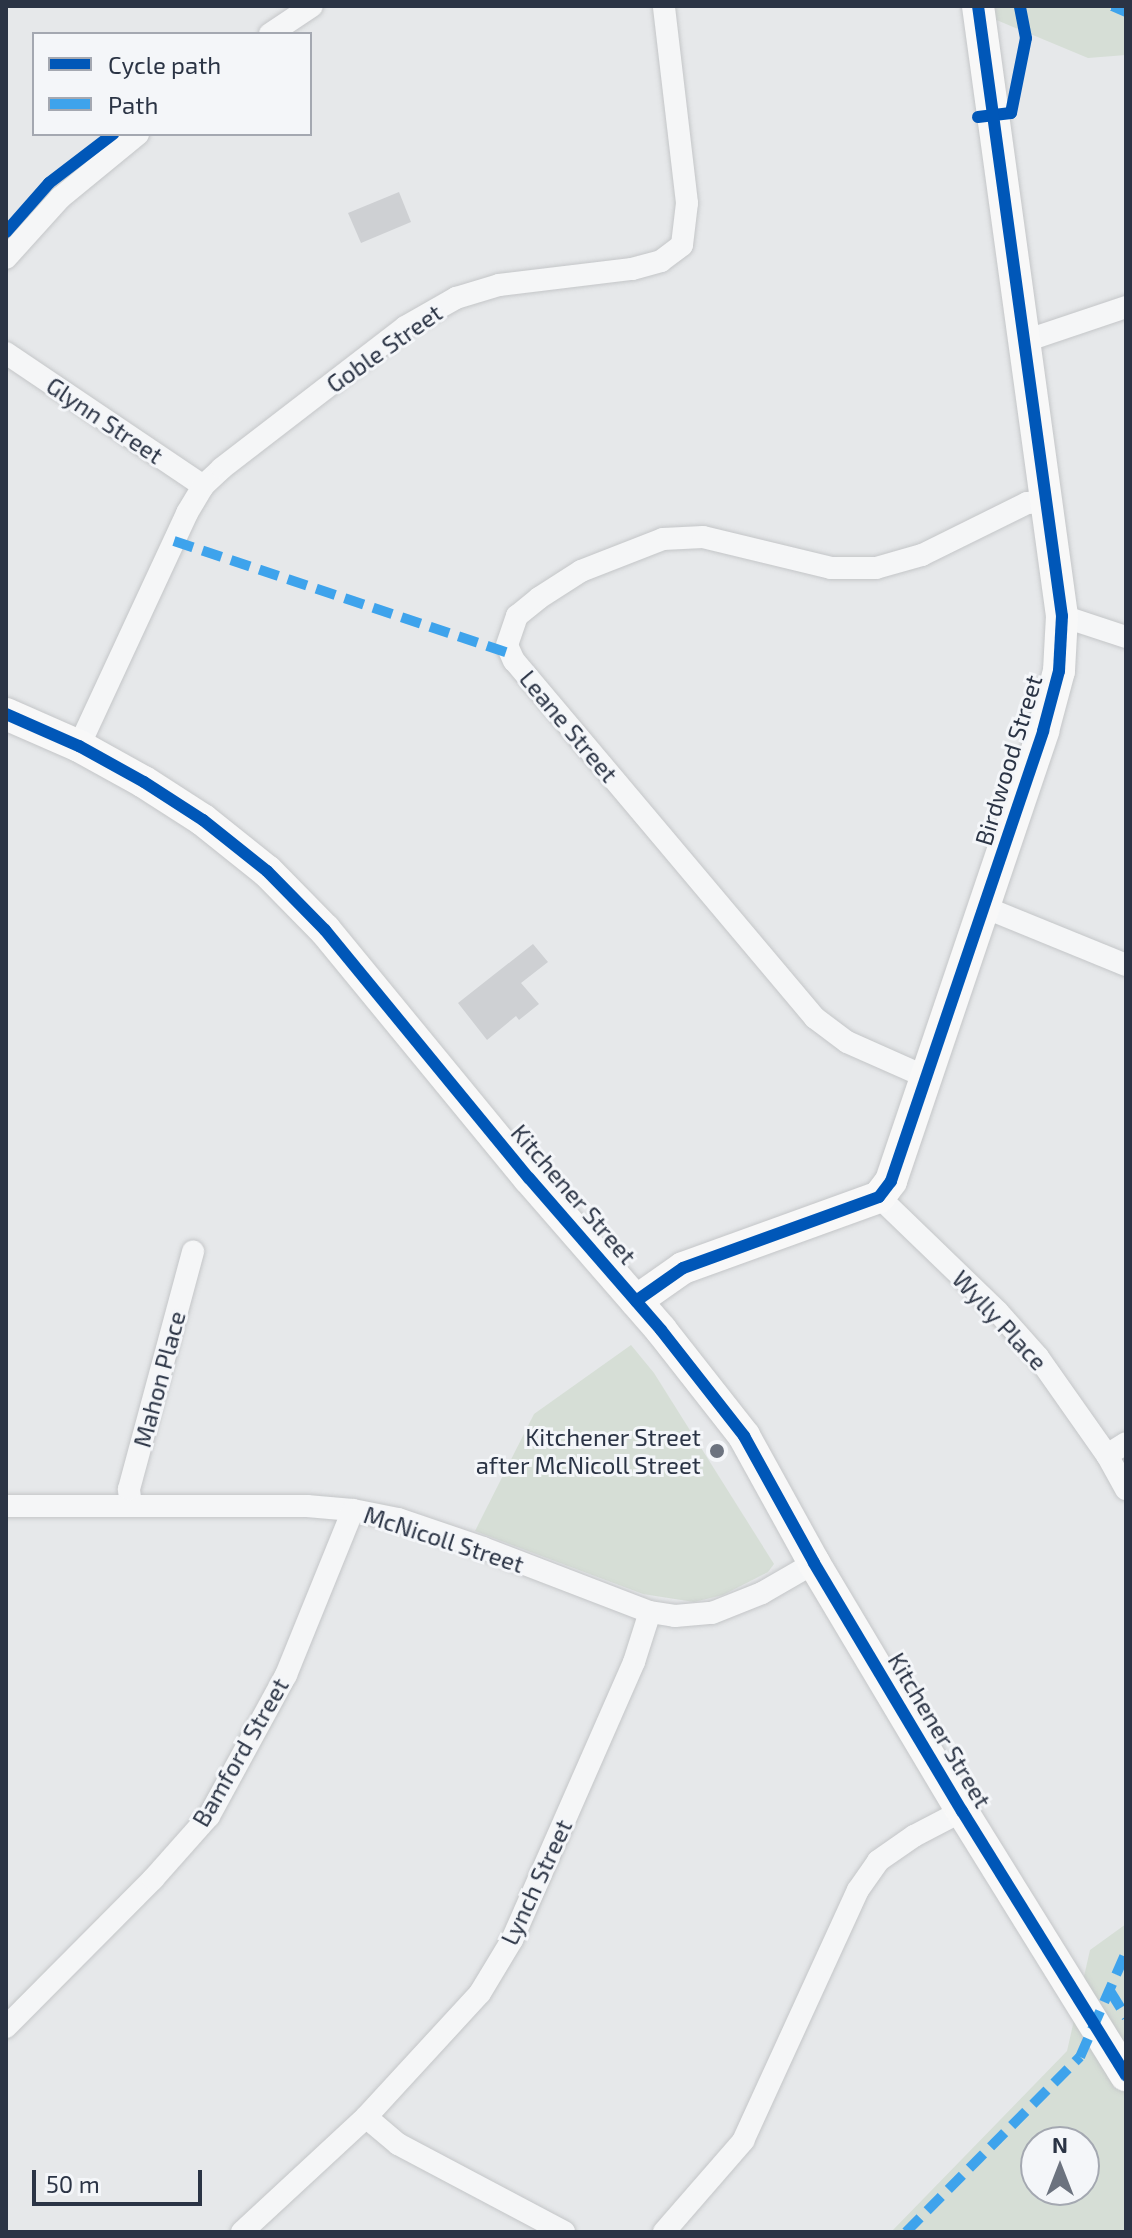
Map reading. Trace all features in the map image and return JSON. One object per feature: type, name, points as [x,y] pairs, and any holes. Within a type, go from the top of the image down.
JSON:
[{"type":"street","points":[[273,32],[312,6]]},
{"type":"street","name":"Goble Street","points":[[79,746],[203,486],[222,468],[405,327],[456,298],[499,285],[632,269],[661,261],[682,245],[687,203],[664,6]]},
{"type":"street","name":"Birdwood Street","points":[[879,1197],[891,1181],[1043,731],[1059,671],[1062,616],[978,6]]},
{"type":"street","points":[[6,258],[60,198],[136,136]]},
{"type":"street","points":[[1025,341],[1126,307]]},
{"type":"street","name":"Glynn Street","points":[[6,353],[203,486]]},
{"type":"street","name":"Leane Street","points":[[926,1077],[847,1042],[815,1018],[514,661],[507,645],[517,616],[539,598],[581,571],[663,539],[703,537],[831,568],[876,568],[922,555],[1027,503],[1047,502]]},
{"type":"street","points":[[1062,616],[1126,637]]},
{"type":"street","name":"Kitchener Street","points":[[6,714],[79,746],[203,820],[267,871],[325,930],[519,1166],[636,1301],[744,1436],[814,1563],[962,1811],[1126,2075]]},
{"type":"street","points":[[984,907],[1126,965]]},
{"type":"street","points":[[636,1301],[683,1268],[879,1197]]},
{"type":"street","name":"Wylly Place","points":[[879,1197],[1028,1346],[1117,1449],[1126,1489]]},
{"type":"street","name":"Mahon Place","points":[[131,1506],[129,1489],[193,1251]]},
{"type":"street","name":"McNicoll Street","points":[[6,1506],[307,1506],[353,1510],[398,1519],[650,1612],[675,1616],[712,1613],[762,1593],[814,1563]]},
{"type":"street","name":"Bamford Street","points":[[6,2027],[153,1879],[209,1816],[286,1675],[353,1510]]},
{"type":"street","name":"Lynch Street","points":[[242,2232],[366,2117],[480,1993],[512,1940],[634,1662],[650,1612]]},
{"type":"street","points":[[664,2232],[743,2141],[858,1890],[878,1861],[914,1836],[962,1811]]},
{"type":"street","points":[[366,2117],[398,2144],[564,2232]]},
{"type":"shaded area","points":[[963,6],[1126,6],[1126,55],[1088,58]]},
{"type":"shaded area","points":[[631,1345],[654,1373],[774,1564],[768,1572],[723,1595],[694,1602],[643,1594],[475,1531],[534,1414]]},
{"type":"shaded area","points":[[1126,1924],[1126,2232],[891,2232],[1067,2051],[1090,1950]]},
{"type":"building","points":[[399,192],[411,222],[361,243],[348,213]]},
{"type":"building","points":[[533,944],[548,962],[521,983],[539,1004],[519,1020],[516,1016],[487,1040],[458,1003]]},
{"type":"marked path","points":[[1112,6],[1126,12]]},
{"type":"marked path","points":[[174,541],[511,654]]},
{"type":"marked path","points":[[906,2232],[1080,2057],[1126,1952]]},
{"type":"marked path","points":[[1110,1991],[1126,2017]]},
{"type":"cycle path","points":[[636,1301],[683,1268],[879,1197],[891,1181],[1043,731],[1059,671],[1062,616],[978,6]]},
{"type":"cycle path","points":[[978,117],[1011,113],[1026,38],[1020,6]]},
{"type":"cycle path","points":[[6,232],[49,183],[110,136]]},
{"type":"cycle path","points":[[6,714],[79,746],[144,782],[203,820],[267,871],[325,930],[529,1178],[661,1330],[744,1436],[814,1563],[962,1811],[1126,2075]]},
{"type":"place","name":"Kitchener Street after McNicoll Street","points":[[717,1451]]}]
